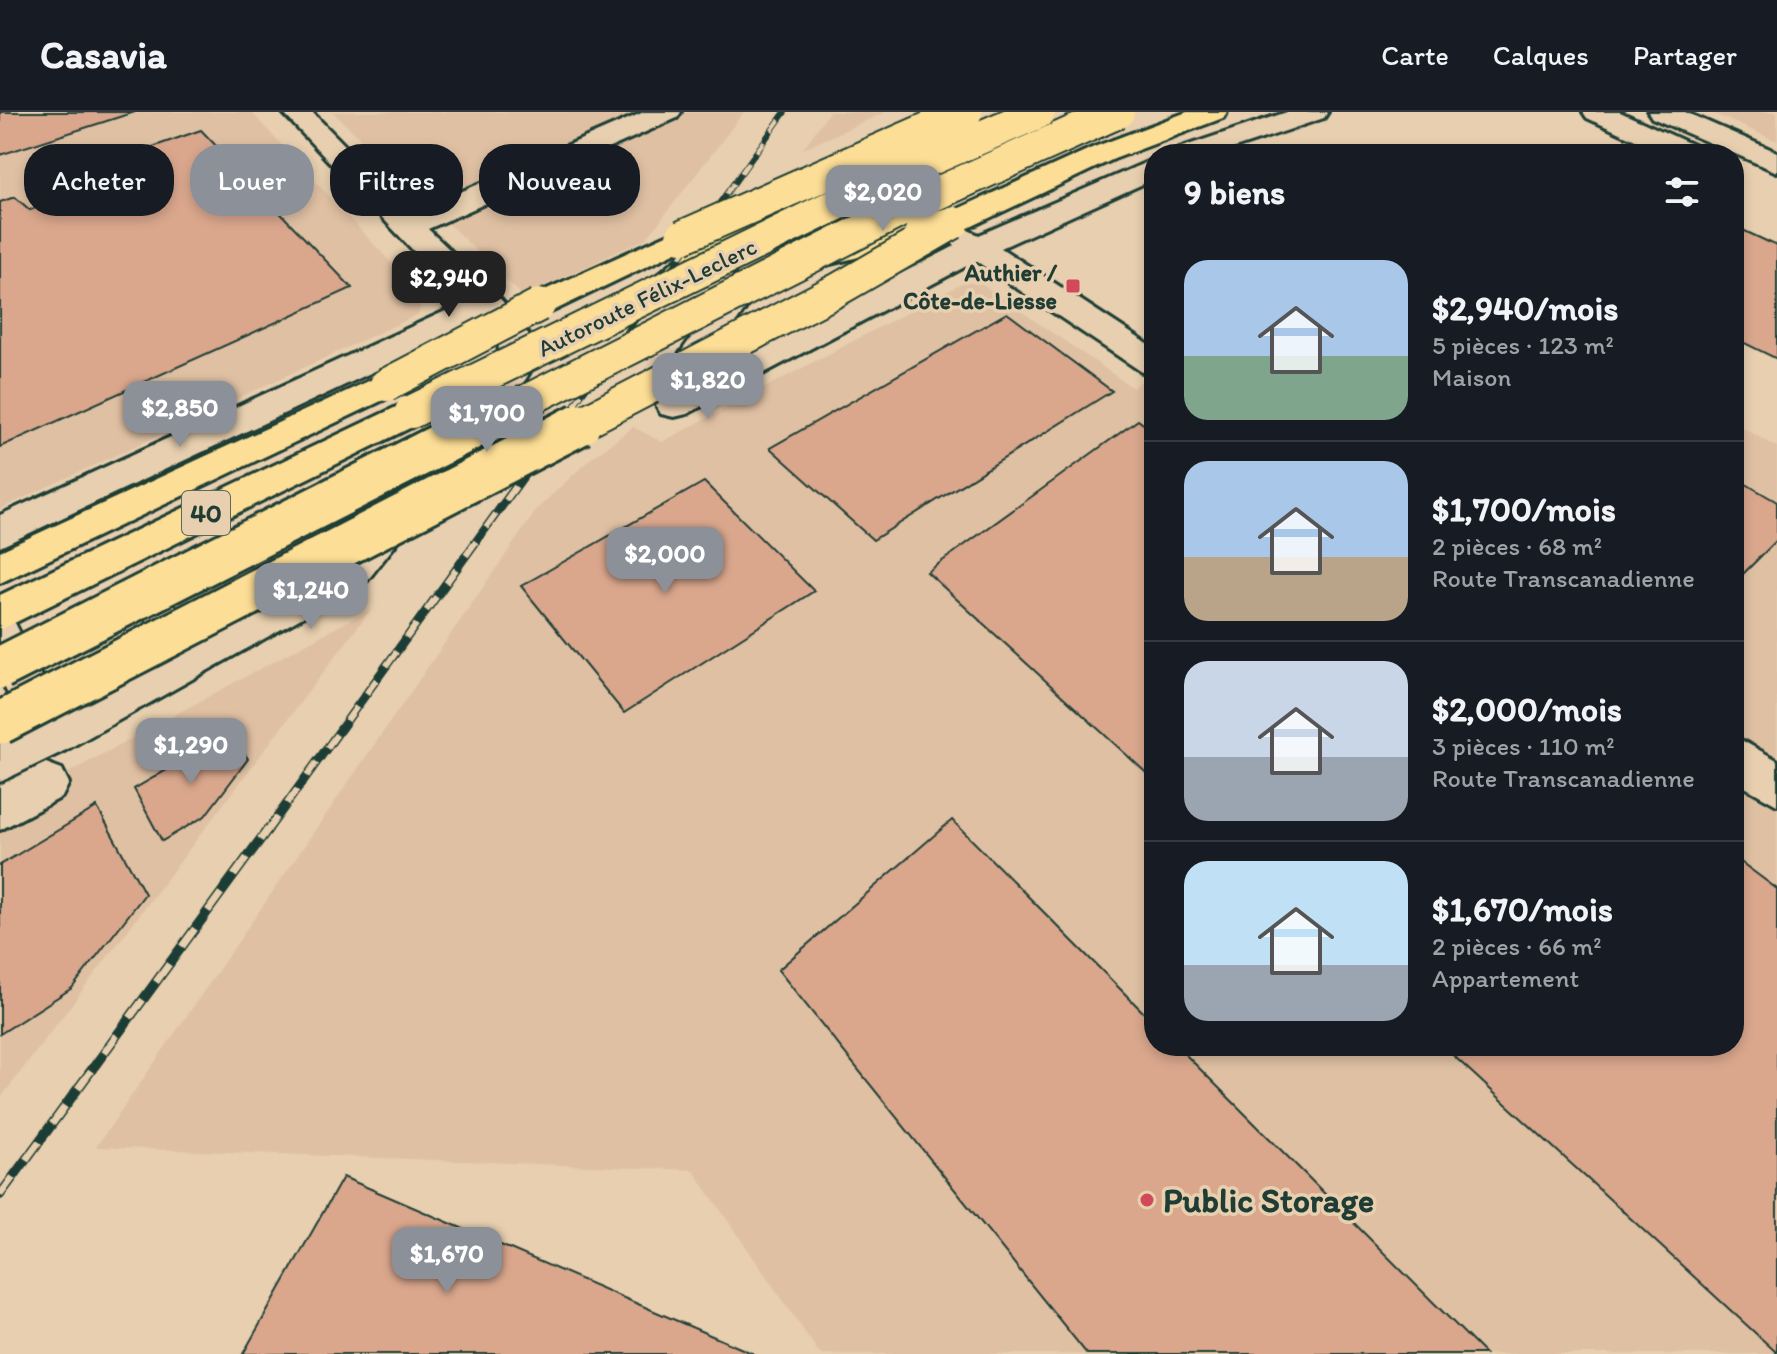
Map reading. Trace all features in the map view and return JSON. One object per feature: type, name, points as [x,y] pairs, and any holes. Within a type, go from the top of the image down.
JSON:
[{"type":"main road","points":[[0,568],[386,385],[539,305],[966,112]]},
{"type":"main road","name":"Autoroute Félix-Leclerc","points":[[0,614],[915,166],[1039,112]]},
{"type":"main road","name":"Autoroute Félix-Leclerc","points":[[0,668],[800,261],[961,181],[1118,112]]},
{"type":"main road","points":[[0,723],[404,512],[683,372],[837,290],[953,223],[1104,153],[1213,112]]},
{"type":"main road","points":[[656,292],[761,204]]},
{"type":"main road","points":[[800,261],[953,223]]},
{"type":"street","points":[[0,762],[336,582],[365,558],[513,372],[519,359],[518,347],[508,329],[296,112]]},
{"type":"street","points":[[408,226],[667,112]]},
{"type":"street","points":[[929,112],[843,153],[827,169],[691,387],[980,246],[1144,172]]},
{"type":"street","points":[[1219,144],[1314,112]]},
{"type":"street","points":[[1597,112],[1669,144]]},
{"type":"street","points":[[1662,112],[1734,144]]},
{"type":"street","points":[[863,142],[855,166],[877,197],[916,220],[980,246],[1144,357]]},
{"type":"street","points":[[1744,148],[1777,163]]},
{"type":"street","points":[[1744,178],[1777,193]]},
{"type":"street","points":[[0,532],[486,305]]},
{"type":"street","points":[[0,635],[50,736]]},
{"type":"street","points":[[1744,763],[1777,785]]},
{"type":"street","points":[[0,809],[46,783]]},
{"type":"shaded area","points":[[0,112],[251,112],[281,144],[190,144],[190,216],[314,216],[314,180],[330,197],[330,216],[348,216],[421,295],[419,314],[0,509]]},
{"type":"shaded area","points":[[333,112],[744,112],[647,238],[523,296],[440,216],[463,216],[463,144],[366,144]]},
{"type":"shaded area","points":[[829,112],[885,112],[803,149]]},
{"type":"shaded area","points":[[1710,112],[1777,112],[1777,141]]},
{"type":"shaded area","points":[[965,282],[981,284],[1133,388],[1144,379],[1144,1056],[1744,1056],[1744,429],[1777,447],[1777,1354],[820,1354],[693,1170],[96,1147],[538,508],[589,460],[633,427],[662,442]]},
{"type":"shaded area","points":[[372,608],[0,1099],[0,810]]},
{"type":"building","points":[[0,112],[135,112],[35,144],[24,144],[24,147],[0,155]]},
{"type":"building","points":[[201,130],[214,144],[190,144],[190,216],[283,216],[352,288],[0,447],[0,202],[15,197],[24,205],[24,216],[174,216],[174,144],[161,144]]},
{"type":"building","points":[[1744,231],[1777,246],[1777,359],[1744,343]]},
{"type":"building","points":[[1007,313],[1112,391],[873,540],[770,448]]},
{"type":"building","points":[[1138,420],[1144,424],[1144,771],[927,572]]},
{"type":"building","points":[[704,482],[814,591],[624,713],[521,586]]},
{"type":"building","points":[[1744,483],[1777,502],[1777,540],[1744,573]]},
{"type":"building","points":[[232,732],[248,759],[205,816],[162,841],[134,789]]},
{"type":"building","points":[[97,807],[145,894],[72,988],[0,1034],[0,865]]},
{"type":"building","name":"Public Storage","points":[[952,820],[1144,1013],[1144,1056],[1187,1056],[1485,1354],[1087,1354],[778,970]]},
{"type":"building","points":[[1744,864],[1777,889],[1777,1353],[1454,1056],[1744,1056]]},
{"type":"building","points":[[343,1177],[754,1354],[243,1354]]},
{"type":"railway","points":[[559,426],[785,112]]},
{"type":"railway","points":[[267,831],[561,424]]},
{"type":"railway","points":[[0,1195],[268,829]]},
{"type":"place","name":"Authier / Côte-de-Liesse","points":[[1073,286]]},
{"type":"place","name":"Public Storage","points":[[1147,1200]]}]
